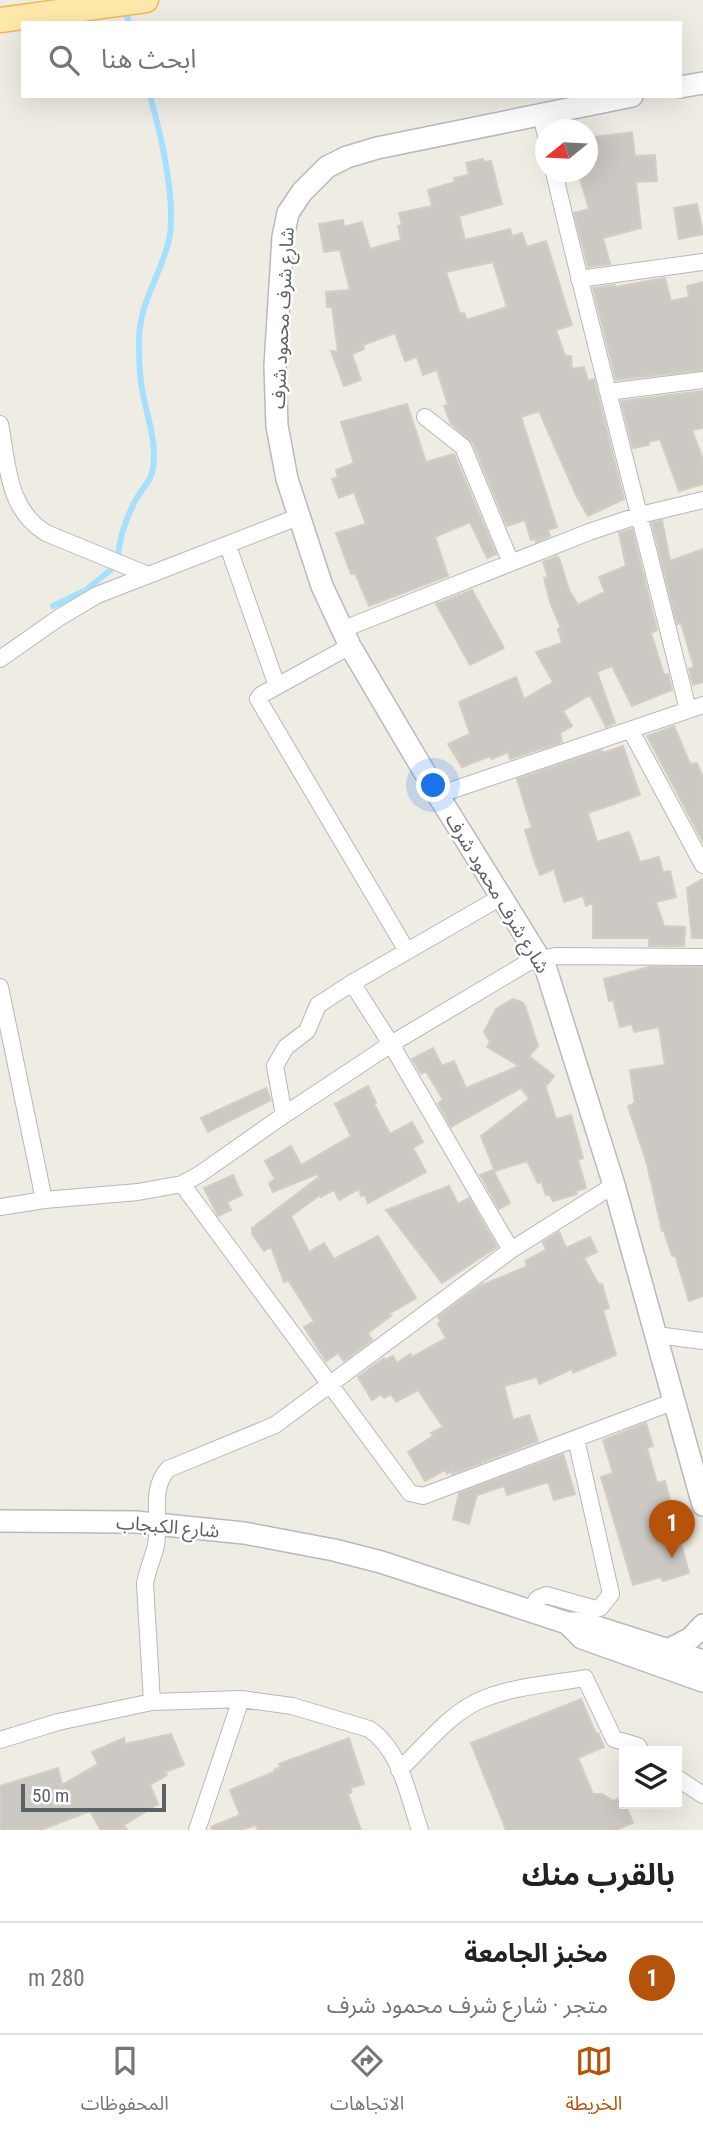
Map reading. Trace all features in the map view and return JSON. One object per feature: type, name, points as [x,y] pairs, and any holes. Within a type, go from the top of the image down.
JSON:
[{"type":"main road","points":[[0,20],[146,0]]},
{"type":"street","points":[[682,88],[703,83]]},
{"type":"street","name":"شارع شرف محمود شرف","points":[[561,119],[626,98]]},
{"type":"street","name":"شارع شرف محمود شرف","points":[[535,126],[426,136],[347,157],[327,167],[292,203],[283,237],[277,320],[276,402],[279,441],[298,517],[322,586],[346,638],[438,795],[541,958],[614,1185],[702,1500]]},
{"type":"street","points":[[438,795],[696,707],[640,515],[556,182]]},
{"type":"street","points":[[579,279],[703,262]]},
{"type":"street","points":[[608,392],[703,380]]},
{"type":"street","points":[[425,417],[463,447],[510,563]]},
{"type":"street","points":[[0,424],[14,495],[23,514],[34,526],[148,575]]},
{"type":"street","points":[[407,951],[258,699],[259,696],[346,638],[510,563],[640,515],[703,500]]},
{"type":"street","points":[[0,659],[80,605],[148,575],[298,517]]},
{"type":"street","points":[[228,546],[276,686]]},
{"type":"street","points":[[631,731],[703,866]]},
{"type":"street","points":[[284,1115],[275,1066],[286,1047],[307,1031],[318,1006],[352,983],[501,897]]},
{"type":"street","points":[[0,1208],[44,1200],[138,1192],[182,1184],[391,1044],[520,967],[541,958],[703,957]]},
{"type":"street","points":[[352,983],[391,1044],[511,1250]]},
{"type":"street","points":[[0,987],[44,1200]]},
{"type":"street","points":[[182,1184],[410,1493],[418,1496],[675,1401]]},
{"type":"street","points":[[152,1702],[145,1584],[146,1571],[156,1544],[158,1486],[168,1469],[265,1430],[511,1250],[614,1185]]},
{"type":"street","points":[[657,1335],[703,1341]]},
{"type":"street","points":[[531,1610],[537,1599],[547,1595],[596,1609],[600,1608],[611,1594],[576,1439]]},
{"type":"street","name":"شارع الكبجاب","points":[[0,1521],[70,1520],[244,1533],[381,1562],[567,1623]]},
{"type":"street","points":[[567,1623],[584,1623],[703,1661]]},
{"type":"street","points":[[567,1623],[582,1638],[703,1681]]},
{"type":"street","points":[[668,1650],[691,1638],[703,1625]]},
{"type":"street","points":[[399,1770],[460,1711],[483,1698],[585,1678],[614,1740],[638,1746]]},
{"type":"street","points":[[197,1830],[241,1699]]},
{"type":"street","points":[[0,1740],[58,1722],[152,1702],[241,1699],[292,1706],[369,1729],[386,1743],[399,1770],[420,1830]]},
{"type":"street","points":[[682,1781],[703,1795]]},
{"type":"building","points":[[632,132],[635,156],[655,155],[657,181],[636,182],[641,228],[603,238],[610,264],[588,267],[574,213],[589,209],[581,182],[598,182],[598,137]]},
{"type":"building","points":[[483,159],[484,162],[491,161],[502,204],[459,216],[465,240],[510,229],[512,236],[522,233],[527,247],[546,241],[572,325],[556,330],[565,356],[571,356],[572,369],[584,367],[588,381],[594,379],[624,499],[588,516],[539,411],[521,417],[557,527],[548,530],[550,536],[536,542],[535,538],[531,540],[525,520],[507,526],[473,443],[451,424],[444,406],[448,405],[437,370],[423,375],[417,357],[405,361],[395,333],[363,345],[364,349],[352,354],[361,380],[344,386],[331,351],[338,352],[332,307],[327,307],[326,292],[350,290],[340,250],[324,252],[319,224],[343,220],[344,227],[362,222],[370,249],[401,240],[398,226],[402,225],[399,213],[432,206],[428,190],[455,182],[454,178],[469,175],[466,163]],"holes":[[[493,262],[507,307],[467,320],[464,313],[460,314],[446,272]]]},
{"type":"building","points":[[697,204],[703,234],[679,239],[674,208]]},
{"type":"building","points":[[665,278],[671,301],[689,297],[687,286],[703,282],[703,370],[616,380],[593,288]]},
{"type":"building","points":[[703,391],[703,428],[692,430],[703,459],[703,484],[679,491],[660,439],[649,442],[649,445],[633,448],[621,401]]},
{"type":"building","points":[[407,404],[426,462],[454,454],[496,554],[487,558],[470,522],[435,537],[448,576],[369,606],[355,573],[351,574],[336,533],[366,524],[354,492],[339,498],[332,479],[338,477],[336,470],[354,463],[341,422]]},
{"type":"building","points":[[662,520],[670,561],[703,549],[703,682],[693,685],[689,669],[694,667],[681,623],[677,624],[652,523]]},
{"type":"building","points":[[632,529],[657,630],[651,633],[664,675],[668,674],[672,690],[632,706],[612,666],[597,672],[615,723],[606,727],[590,695],[563,711],[572,726],[560,733],[562,742],[510,759],[508,752],[492,759],[490,756],[462,767],[448,744],[470,734],[459,702],[516,677],[524,699],[553,682],[536,652],[562,643],[558,629],[561,628],[544,578],[548,577],[543,562],[557,556],[557,559],[559,558],[569,590],[578,605],[605,592],[599,577],[626,566],[619,533]]},
{"type":"building","points":[[472,590],[504,648],[470,665],[436,604]]},
{"type":"building","points":[[674,726],[690,764],[697,763],[703,778],[703,842],[647,736]]},
{"type":"building","points":[[623,746],[640,795],[588,813],[597,842],[629,832],[640,862],[659,857],[663,872],[670,871],[676,897],[656,902],[664,926],[685,927],[684,946],[649,946],[649,938],[593,938],[593,903],[586,906],[583,896],[564,902],[554,869],[540,875],[535,863],[525,830],[532,828],[517,779],[602,750],[603,753]]},
{"type":"building","points":[[703,879],[703,938],[692,938],[687,888]]},
{"type":"building","points":[[649,967],[703,967],[703,1296],[689,1301],[675,1255],[672,1256],[662,1231],[647,1164],[628,1106],[635,1103],[630,1070],[665,1065],[659,1027],[634,1032],[632,1024],[620,1027],[613,1000],[609,1001],[604,979]]},
{"type":"building","points":[[513,999],[525,1006],[538,1046],[529,1056],[554,1076],[548,1084],[545,1082],[556,1119],[571,1115],[583,1158],[578,1160],[586,1188],[576,1191],[577,1194],[553,1201],[549,1194],[546,1195],[541,1181],[538,1183],[527,1161],[495,1171],[481,1136],[529,1099],[521,1088],[451,1127],[438,1103],[443,1100],[426,1071],[421,1074],[412,1059],[433,1048],[442,1066],[454,1061],[466,1088],[519,1066],[487,1047],[490,1042],[484,1032],[496,1009]]},
{"type":"building","points":[[368,1086],[390,1134],[412,1122],[423,1142],[413,1148],[426,1172],[368,1203],[365,1195],[361,1196],[359,1189],[339,1200],[334,1190],[321,1197],[320,1195],[291,1216],[309,1252],[324,1243],[334,1259],[378,1236],[416,1298],[389,1314],[391,1316],[368,1333],[372,1340],[344,1361],[338,1353],[326,1361],[304,1327],[314,1321],[288,1280],[284,1282],[271,1247],[264,1251],[252,1234],[252,1228],[319,1177],[317,1174],[273,1192],[269,1183],[275,1179],[265,1161],[291,1146],[301,1165],[351,1136],[335,1104]]},
{"type":"building","points":[[266,1088],[271,1100],[208,1132],[201,1118]]},
{"type":"building","points":[[493,1170],[510,1203],[499,1209],[480,1175]]},
{"type":"building","points":[[233,1175],[242,1195],[227,1202],[231,1210],[218,1216],[204,1188]]},
{"type":"building","points":[[449,1186],[458,1204],[469,1198],[497,1247],[442,1283],[386,1210]]},
{"type":"building","points":[[559,1232],[566,1248],[590,1237],[597,1252],[584,1258],[599,1285],[602,1284],[609,1308],[603,1310],[616,1355],[573,1373],[572,1369],[539,1384],[537,1377],[504,1386],[513,1420],[529,1415],[538,1441],[452,1474],[452,1471],[447,1474],[445,1470],[425,1481],[408,1452],[443,1427],[418,1390],[396,1402],[391,1394],[384,1398],[381,1394],[372,1400],[358,1377],[384,1358],[385,1360],[393,1356],[397,1363],[410,1354],[412,1357],[446,1338],[438,1324],[441,1321],[438,1317],[480,1286],[528,1266],[525,1261],[546,1250],[543,1242]]},
{"type":"building","points":[[646,1423],[653,1446],[647,1448],[657,1483],[665,1481],[689,1573],[663,1581],[661,1577],[633,1585],[601,1477],[613,1473],[603,1440]]},
{"type":"building","points":[[563,1454],[575,1494],[554,1500],[548,1482],[507,1495],[504,1486],[477,1495],[469,1524],[453,1519],[459,1493]]},
{"type":"building","points":[[581,1699],[604,1747],[578,1758],[593,1794],[602,1794],[613,1801],[619,1798],[619,1809],[627,1809],[633,1823],[616,1830],[506,1830],[471,1743]]},
{"type":"building","points":[[171,1734],[184,1765],[165,1772],[167,1775],[150,1785],[158,1804],[124,1825],[127,1830],[101,1830],[90,1811],[41,1830],[0,1830],[0,1786],[58,1768],[62,1785],[98,1764],[92,1752],[124,1738],[125,1744]]},
{"type":"building","points":[[349,1738],[364,1784],[350,1788],[352,1792],[348,1794],[361,1830],[258,1830],[256,1825],[241,1830],[213,1830],[211,1827],[240,1815],[230,1790],[274,1772],[281,1767],[279,1764]]},
{"type":"waterway","points":[[125,8],[128,21]]},
{"type":"waterway","points":[[118,556],[127,518],[150,479],[154,464],[152,436],[141,379],[140,331],[145,305],[164,257],[171,229],[167,170],[151,98]]},
{"type":"waterway","points":[[53,606],[86,590],[113,568]]},
{"type":"place","name":"مخبز الجامعة","points":[[672,1558]]}]
